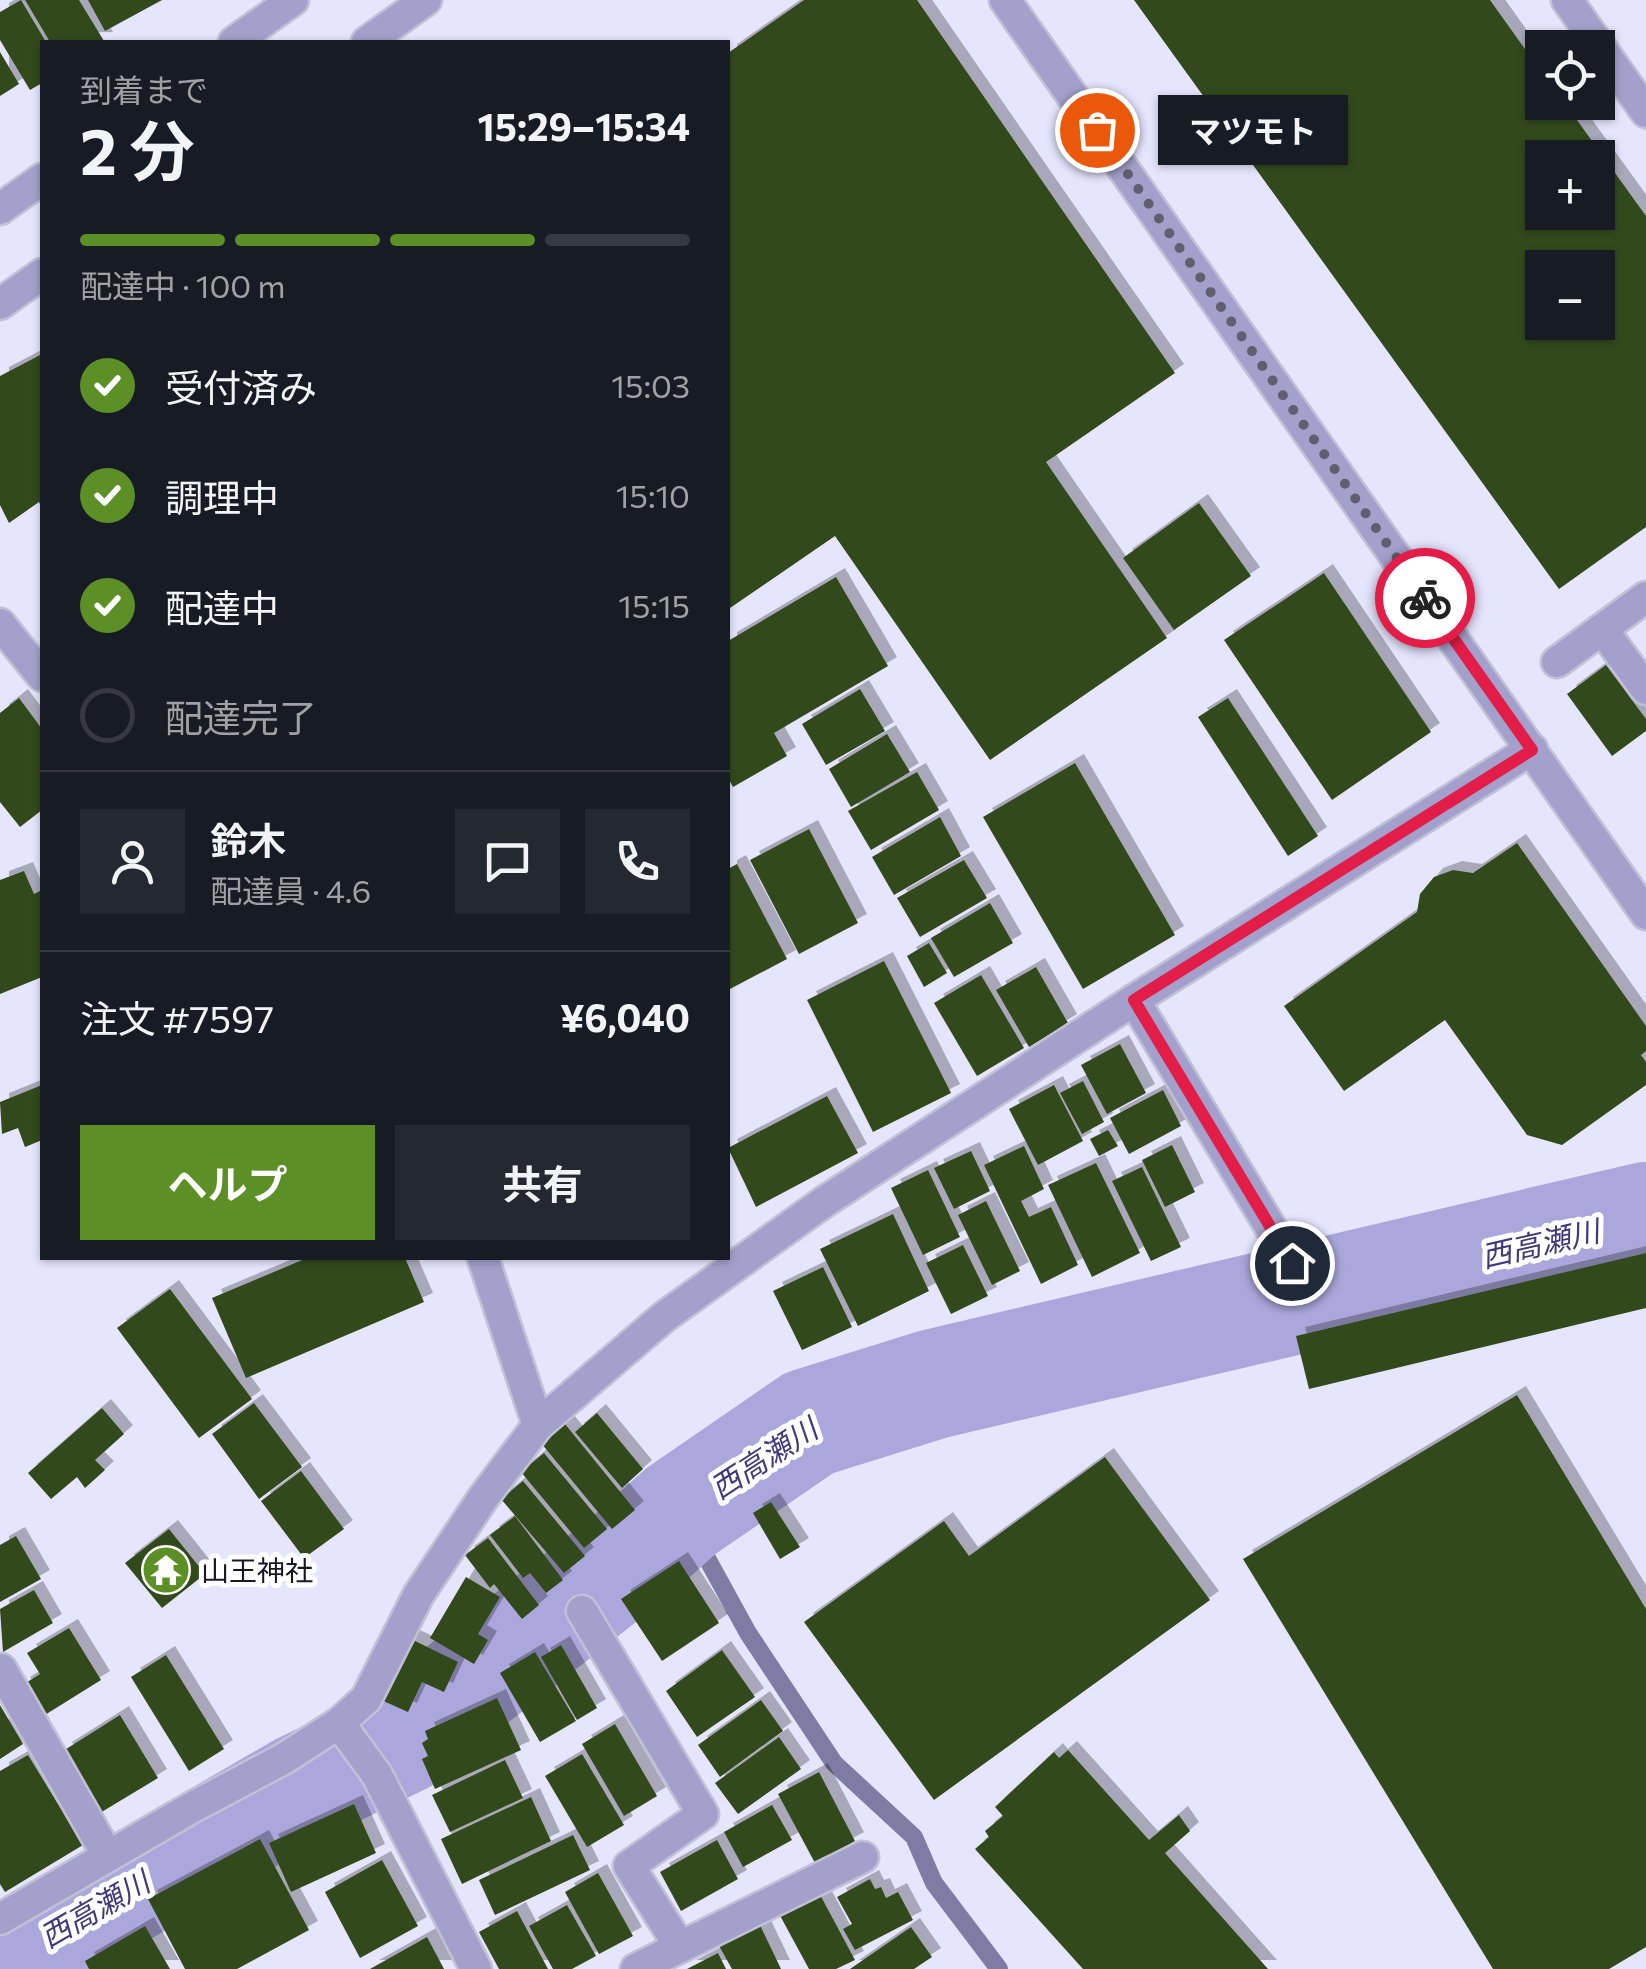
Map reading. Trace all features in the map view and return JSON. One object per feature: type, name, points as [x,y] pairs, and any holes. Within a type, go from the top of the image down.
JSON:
[{"type":"street","points":[[237,40],[294,0]]},
{"type":"street","points":[[370,40],[426,0]]},
{"type":"street","points":[[1005,0],[1646,914]]},
{"type":"street","points":[[1567,0],[1646,112]]},
{"type":"street","points":[[0,209],[40,179]]},
{"type":"street","points":[[0,304],[40,275]]},
{"type":"street","points":[[1558,662],[1646,597]]},
{"type":"street","points":[[0,624],[40,674]]},
{"type":"street","points":[[1602,629],[1646,688]]},
{"type":"street","points":[[0,1919],[286,1758],[344,1730],[366,1699],[419,1594],[538,1425],[664,1317],[729,1268],[1134,1000],[1532,750]]},
{"type":"street","points":[[1134,1000],[1292,1263]]},
{"type":"street","points":[[485,1260],[538,1425]]},
{"type":"street","points":[[582,1612],[702,1814],[629,1866],[680,1947]]},
{"type":"street","points":[[0,1669],[108,1856]]},
{"type":"street","points":[[344,1730],[377,1775],[476,1969]]},
{"type":"street","points":[[636,1969],[863,1857]]},
{"type":"building","points":[[21,0],[45,40],[40,40],[40,84],[30,90],[0,40],[0,12]]},
{"type":"building","points":[[25,0],[79,0],[103,40],[49,40]]},
{"type":"building","points":[[88,0],[162,0],[105,31]]},
{"type":"building","points":[[804,0],[917,0],[1175,373],[1046,462],[1167,638],[990,760],[835,536],[730,608],[730,52]]},
{"type":"building","points":[[1134,0],[1490,0],[1525,49],[1525,120],[1577,120],[1591,140],[1525,140],[1525,230],[1615,230],[1615,173],[1646,216],[1646,527],[1559,589]]},
{"type":"building","points":[[0,52],[19,84],[0,96]]},
{"type":"building","points":[[40,355],[40,504],[9,523],[0,505],[0,376]]},
{"type":"building","points":[[1199,503],[1251,576],[1174,630],[1123,558]]},
{"type":"building","points":[[1324,573],[1431,732],[1332,800],[1224,640]]},
{"type":"building","points":[[836,577],[888,666],[774,733],[787,756],[733,787],[730,640]]},
{"type":"building","points":[[1606,665],[1646,719],[1646,731],[1612,756],[1567,694]]},
{"type":"building","points":[[860,689],[885,731],[826,765],[802,724]]},
{"type":"building","points":[[19,698],[40,726],[40,812],[20,827],[0,802],[0,713]]},
{"type":"building","points":[[1228,698],[1318,836],[1288,856],[1198,717]]},
{"type":"building","points":[[887,734],[910,772],[851,807],[829,769]]},
{"type":"building","points":[[1075,763],[1175,935],[1083,989],[983,817]]},
{"type":"building","points":[[917,772],[939,810],[871,850],[848,811]]},
{"type":"building","points":[[940,817],[961,856],[894,895],[872,857]]},
{"type":"building","points":[[809,829],[858,923],[799,954],[750,860]]},
{"type":"building","points":[[1517,843],[1646,1026],[1646,1051],[1641,1055],[1646,1062],[1646,1085],[1562,1145],[1527,1135],[1445,1020],[1344,1091],[1284,1006],[1417,912],[1420,894],[1434,877],[1453,870],[1473,873]]},
{"type":"building","points":[[964,860],[987,898],[920,937],[897,898]]},
{"type":"building","points":[[737,864],[787,959],[730,989],[730,868]]},
{"type":"building","points":[[24,871],[34,894],[40,891],[40,978],[0,994],[0,880]]},
{"type":"building","points":[[990,903],[1013,943],[954,977],[931,938]]},
{"type":"building","points":[[929,943],[947,973],[924,987],[907,956]]},
{"type":"building","points":[[884,961],[951,1093],[873,1132],[807,1000]]},
{"type":"building","points":[[1036,967],[1068,1023],[1029,1047],[996,990]]},
{"type":"building","points":[[981,975],[1024,1048],[977,1076],[934,1003]]},
{"type":"building","points":[[1120,1044],[1146,1093],[1107,1114],[1081,1065]]},
{"type":"building","points":[[1083,1081],[1104,1122],[1082,1134],[1060,1093]]},
{"type":"building","points":[[1054,1085],[1083,1141],[1038,1165],[1009,1109]]},
{"type":"building","points":[[40,1086],[40,1141],[25,1147],[18,1128],[2,1134],[0,1102]]},
{"type":"building","points":[[1163,1090],[1181,1126],[1129,1154],[1110,1118]]},
{"type":"building","points":[[827,1096],[858,1153],[756,1207],[730,1147]]},
{"type":"building","points":[[1108,1130],[1118,1146],[1099,1156],[1090,1139]]},
{"type":"building","points":[[1172,1145],[1195,1192],[1165,1207],[1142,1160]]},
{"type":"building","points":[[1024,1146],[1044,1189],[1021,1201],[1029,1217],[1051,1207],[1078,1265],[1041,1284],[984,1165]]},
{"type":"building","points":[[971,1151],[990,1191],[954,1209],[934,1168]]},
{"type":"building","points":[[1096,1163],[1140,1253],[1092,1277],[1048,1185]]},
{"type":"building","points":[[1142,1167],[1181,1247],[1151,1261],[1112,1181]]},
{"type":"building","points":[[928,1170],[960,1237],[923,1255],[891,1188]]},
{"type":"building","points":[[986,1201],[1020,1271],[992,1285],[958,1215]]},
{"type":"building","points":[[893,1214],[929,1291],[858,1326],[820,1249]]},
{"type":"building","points":[[963,1245],[988,1296],[951,1314],[926,1263]]},
{"type":"building","points":[[1646,1253],[1646,1308],[1309,1389],[1296,1336]]},
{"type":"building","points":[[302,1260],[406,1260],[424,1302],[246,1378],[212,1298]]},
{"type":"building","points":[[823,1267],[852,1327],[802,1350],[773,1291]]},
{"type":"building","points":[[170,1289],[252,1399],[199,1438],[117,1328]]},
{"type":"building","points":[[1517,1395],[1646,1609],[1646,1947],[1609,1969],[1493,1969],[1243,1559]]},
{"type":"building","points":[[254,1403],[302,1467],[259,1499],[212,1434]]},
{"type":"building","points":[[102,1408],[124,1434],[95,1460],[105,1470],[85,1488],[77,1477],[51,1499],[28,1473]]},
{"type":"building","points":[[597,1413],[643,1469],[622,1488],[575,1432]]},
{"type":"building","points":[[565,1424],[635,1510],[612,1529],[541,1443]]},
{"type":"building","points":[[544,1453],[607,1529],[584,1548],[521,1472]]},
{"type":"building","points":[[1105,1457],[1210,1600],[934,1800],[804,1622],[944,1521],[969,1556]]},
{"type":"building","points":[[301,1471],[344,1529],[304,1558],[261,1501]]},
{"type":"building","points":[[523,1481],[585,1556],[564,1573],[501,1499]]},
{"type":"building","points":[[771,1502],[800,1547],[780,1559],[753,1513]]},
{"type":"building","points":[[515,1516],[563,1580],[546,1593],[530,1573],[523,1578],[490,1535]]},
{"type":"building","points":[[169,1529],[205,1574],[162,1608],[125,1563]]},
{"type":"building","points":[[16,1536],[41,1579],[0,1602],[0,1545]]},
{"type":"building","points":[[488,1538],[539,1605],[522,1619],[494,1584],[490,1588],[465,1555]]},
{"type":"building","points":[[679,1561],[719,1623],[662,1661],[621,1599]]},
{"type":"building","points":[[466,1577],[500,1597],[478,1634],[488,1640],[474,1664],[430,1638]]},
{"type":"building","points":[[34,1590],[53,1623],[3,1652],[0,1609]]},
{"type":"building","points":[[69,1628],[101,1680],[40,1718],[21,1686],[40,1674],[27,1653]]},
{"type":"building","points":[[409,1638],[458,1662],[444,1692],[422,1682],[408,1712],[379,1699]]},
{"type":"building","points":[[561,1645],[597,1708],[577,1720],[541,1657]]},
{"type":"building","points":[[722,1650],[755,1697],[697,1737],[666,1691]]},
{"type":"building","points":[[535,1652],[576,1721],[540,1742],[500,1673]]},
{"type":"building","points":[[166,1655],[224,1749],[189,1771],[131,1677]]},
{"type":"building","points":[[497,1698],[521,1750],[435,1789],[422,1759],[428,1756],[422,1743],[428,1739],[425,1731]]},
{"type":"building","points":[[761,1700],[783,1731],[720,1777],[698,1745]]},
{"type":"building","points":[[0,1705],[23,1744],[0,1759]]},
{"type":"building","points":[[120,1715],[158,1778],[100,1813],[63,1751]]},
{"type":"building","points":[[615,1724],[657,1796],[624,1816],[582,1744]]},
{"type":"building","points":[[779,1737],[801,1769],[738,1814],[715,1783]]},
{"type":"building","points":[[1068,1750],[1149,1840],[1179,1815],[1190,1831],[1165,1853],[1268,1969],[1083,1969],[975,1849],[989,1837],[985,1831],[1003,1816],[995,1807],[1054,1752],[1059,1758]]},
{"type":"building","points":[[582,1754],[624,1825],[587,1847],[545,1776]]},
{"type":"building","points":[[28,1755],[83,1845],[5,1892],[0,1884],[0,1771]]},
{"type":"building","points":[[505,1760],[523,1798],[450,1832],[432,1795]]},
{"type":"building","points":[[819,1772],[855,1841],[815,1863],[778,1794]]},
{"type":"building","points":[[531,1797],[551,1841],[462,1884],[441,1839]]},
{"type":"building","points":[[354,1804],[376,1853],[291,1892],[269,1843]]},
{"type":"building","points":[[772,1805],[792,1840],[743,1867],[724,1832]]},
{"type":"building","points":[[573,1835],[590,1870],[495,1915],[479,1880]]},
{"type":"building","points":[[260,1839],[309,1930],[237,1969],[185,1969],[148,1899]]},
{"type":"building","points":[[717,1840],[738,1879],[681,1911],[660,1872]]},
{"type":"building","points":[[382,1860],[418,1926],[360,1958],[325,1892]]},
{"type":"building","points":[[598,1873],[633,1936],[599,1954],[565,1892]]},
{"type":"building","points":[[870,1879],[875,1889],[881,1887],[886,1898],[898,1892],[913,1920],[855,1950],[843,1929],[852,1924],[837,1897]]},
{"type":"building","points":[[817,1889],[855,1960],[836,1969],[809,1969],[777,1910]]},
{"type":"building","points":[[567,1905],[596,1956],[572,1969],[553,1969],[529,1926]]},
{"type":"building","points":[[517,1911],[548,1969],[499,1969],[479,1932]]},
{"type":"building","points":[[759,1923],[781,1969],[732,1969],[718,1944]]},
{"type":"building","points":[[145,1926],[170,1969],[89,1969],[85,1961]]},
{"type":"building","points":[[911,1927],[932,1957],[914,1969],[850,1969]]},
{"type":"building","points":[[427,1937],[444,1969],[370,1969]]},
{"type":"building","points":[[718,1953],[726,1969],[687,1969]]},
{"type":"waterway","name":"西高瀬川","points":[[0,1963],[301,1788],[403,1739],[631,1556],[681,1511],[809,1423],[934,1384],[1646,1217]]},
{"type":"waterway","points":[[681,1511],[748,1633],[834,1763],[914,1837],[934,1883],[999,1969]]},
{"type":"way so far","points":[[1097,130],[1425,598]]},
{"type":"place","name":"マツモト","points":[[1097,130]]},
{"type":"place","name":"山王神社","points":[[166,1570]]},
{"type":"route","points":[[1292,1263],[1134,1000],[1532,750],[1425,598]]}]
